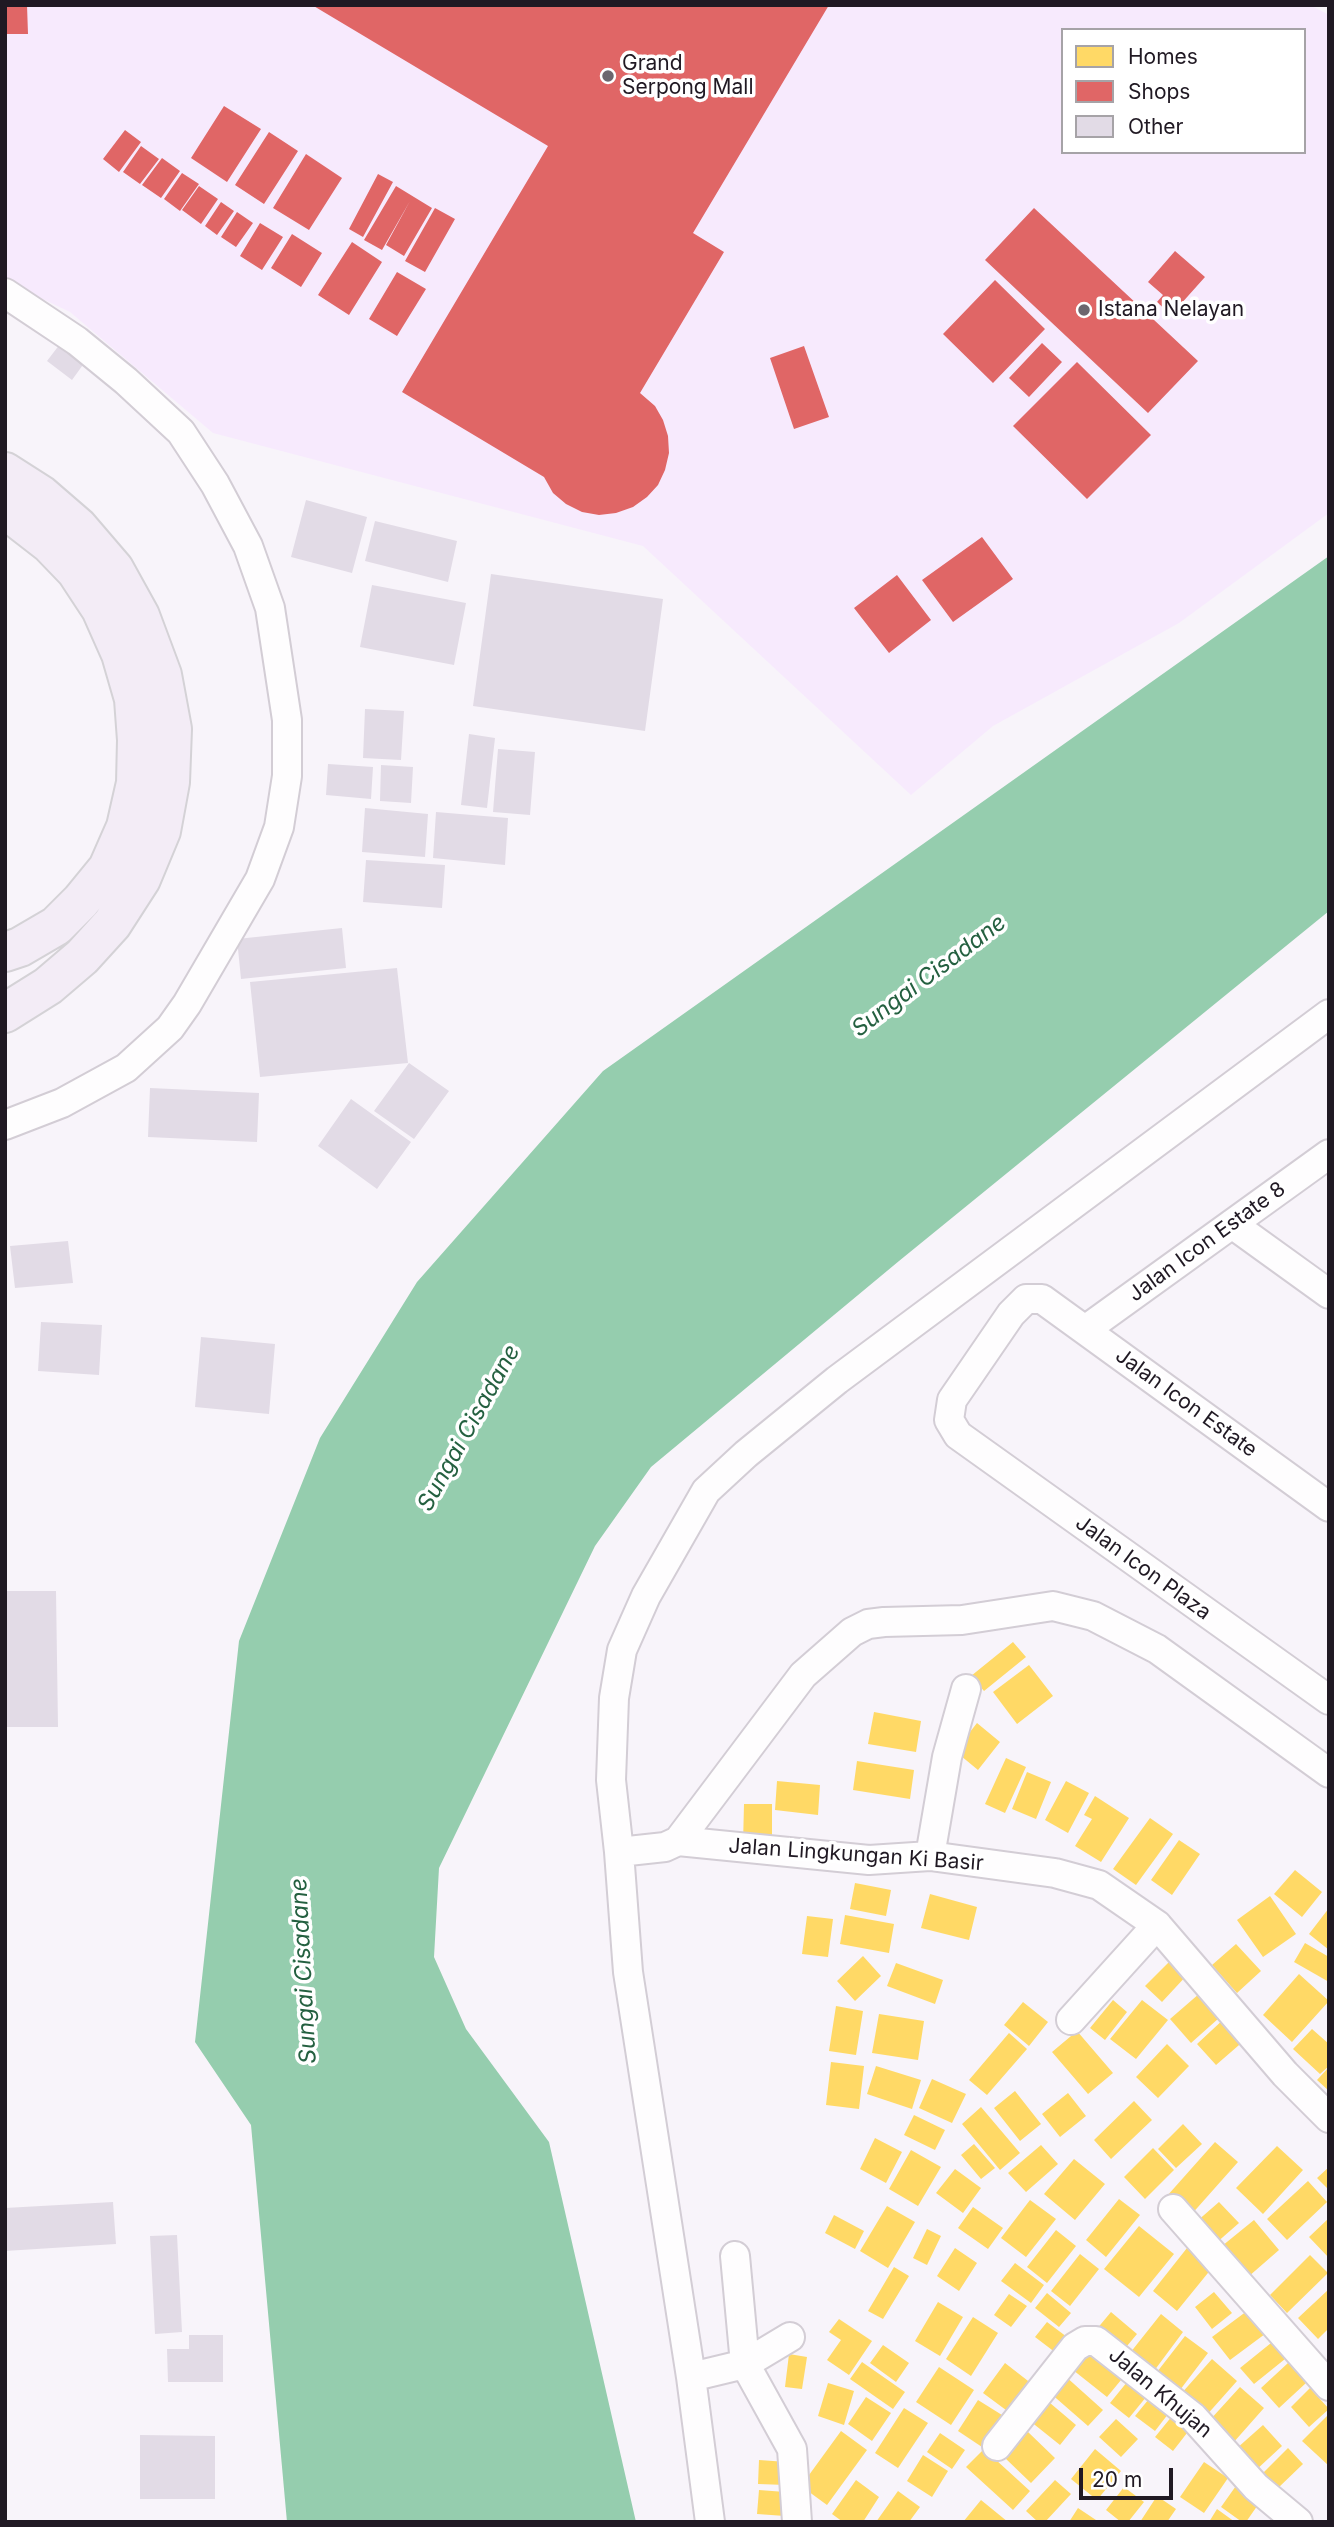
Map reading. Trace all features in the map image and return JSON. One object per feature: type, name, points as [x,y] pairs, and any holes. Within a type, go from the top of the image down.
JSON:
[{"type":"highway","points":[[5,472],[41,495],[78,527],[114,569],[140,616],[162,675],[172,729],[170,782],[161,831],[141,879],[112,924],[82,957],[48,986],[5,1013]]},
{"type":"highway","points":[[5,509],[59,553],[76,571],[101,609],[121,654],[134,699],[137,740],[134,794],[126,827],[108,868],[56,926],[20,947],[5,952]]},
{"type":"street","points":[[5,293],[77,341],[127,381],[181,432],[215,484],[248,546],[270,608],[287,720],[286,776],[279,827],[270,853],[260,879],[230,934],[170,1028],[126,1068],[62,1103],[5,1125]]},
{"type":"street","points":[[710,2522],[691,2377],[628,1972],[611,1780],[614,1698],[622,1650],[652,1584],[706,1491],[746,1454],[837,1380],[1329,1014]]},
{"type":"street","name":"Jalan Icon Estate 8","points":[[1085,1330],[1329,1154]]},
{"type":"street","points":[[1232,1224],[1329,1293]]},
{"type":"street","name":"Jalan Icon Estate","points":[[958,1435],[949,1420],[952,1400],[1011,1314],[1026,1299],[1042,1299],[1329,1507]]},
{"type":"street","name":"Jalan Icon Plaza","points":[[958,1435],[1329,1700]]},
{"type":"street","points":[[678,1841],[803,1675],[852,1632],[868,1623],[962,1620],[1053,1606],[1093,1616],[1157,1649],[1329,1773]]},
{"type":"street","points":[[930,1856],[947,1758],[966,1689]]},
{"type":"street","name":"Jalan Lingkungan Ki Basir","points":[[619,1852],[665,1847],[678,1841],[869,1860],[930,1856],[1055,1873],[1099,1885],[1157,1925],[1284,2074],[1329,2118]]},
{"type":"street","points":[[1071,2020],[1157,1925]]},
{"type":"street","points":[[1173,2209],[1329,2386]]},
{"type":"street","points":[[735,2256],[745,2364],[792,2449],[797,2522]]},
{"type":"street","points":[[691,2377],[745,2364],[790,2337]]},
{"type":"street","name":"Jalan Khujan","points":[[997,2446],[1075,2347],[1085,2341],[1096,2341],[1193,2417],[1256,2487],[1298,2522]]},
{"type":"shaded area","points":[[5,5],[1310,5],[1329,15],[1329,513],[1179,623],[993,726],[911,795],[643,546],[213,433],[70,312],[5,281]]},
{"type":"water","name":"Sungai Cisadane","points":[[1329,556],[1329,911],[651,1467],[595,1546],[439,1868],[434,1957],[466,2029],[549,2142],[636,2522],[287,2522],[251,2125],[195,2042],[239,1641],[320,1438],[417,1282],[603,1071]]},
{"type":"building: Homes","points":[[1013,1642],[1026,1657],[984,1691],[971,1676]]},
{"type":"building: Homes","points":[[1029,1665],[1053,1696],[1017,1724],[993,1692]]},
{"type":"building: Homes","points":[[874,1712],[921,1721],[916,1752],[868,1744]]},
{"type":"building: Homes","points":[[977,1723],[1000,1742],[978,1770],[955,1751]]},
{"type":"building: Homes","points":[[1006,1758],[1026,1767],[1005,1813],[985,1804]]},
{"type":"building: Homes","points":[[857,1761],[914,1770],[910,1799],[853,1790]]},
{"type":"building: Homes","points":[[1027,1772],[1051,1782],[1036,1819],[1012,1809]]},
{"type":"building: Homes","points":[[777,1781],[820,1785],[818,1815],[775,1810]]},
{"type":"building: Homes","points":[[1066,1781],[1089,1793],[1068,1833],[1045,1820]]},
{"type":"building: Homes","points":[[1095,1796],[1129,1818],[1101,1862],[1075,1846],[1092,1819],[1084,1815]]},
{"type":"building: Homes","points":[[744,1804],[772,1804],[772,1844],[743,1844]]},
{"type":"building: Homes","points":[[1150,1818],[1173,1834],[1136,1885],[1113,1869]]},
{"type":"building: Homes","points":[[1179,1840],[1200,1854],[1172,1895],[1151,1880]]},
{"type":"building: Homes","points":[[1295,1870],[1322,1892],[1302,1917],[1274,1894]]},
{"type":"building: Homes","points":[[855,1883],[891,1890],[886,1916],[850,1909]]},
{"type":"building: Homes","points":[[930,1894],[977,1907],[969,1940],[921,1928]]},
{"type":"building: Homes","points":[[1270,1896],[1296,1934],[1263,1957],[1237,1920]]},
{"type":"building: Homes","points":[[1329,1908],[1329,1950],[1309,1934]]},
{"type":"building: Homes","points":[[845,1915],[894,1924],[889,1953],[840,1944]]},
{"type":"building: Homes","points":[[807,1916],[833,1919],[828,1957],[802,1954]]},
{"type":"building: Homes","points":[[1305,1943],[1329,1957],[1329,1982],[1294,1962]]},
{"type":"building: Homes","points":[[1236,1944],[1261,1971],[1237,1993],[1212,1965]]},
{"type":"building: Homes","points":[[863,1956],[881,1976],[855,2001],[837,1981]]},
{"type":"building: Homes","points":[[1172,1959],[1188,1974],[1162,2002],[1145,1986]]},
{"type":"building: Homes","points":[[896,1963],[943,1980],[935,2004],[887,1986]]},
{"type":"building: Homes","points":[[1299,1974],[1329,2001],[1292,2042],[1263,2015]]},
{"type":"building: Homes","points":[[1207,1987],[1228,2010],[1191,2043],[1170,2019]]},
{"type":"building: Homes","points":[[1113,2000],[1127,2012],[1105,2040],[1090,2028]]},
{"type":"building: Homes","points":[[1142,2000],[1168,2020],[1136,2059],[1110,2039]]},
{"type":"building: Homes","points":[[1023,2002],[1048,2022],[1029,2046],[1004,2025]]},
{"type":"building: Homes","points":[[836,2006],[863,2011],[856,2055],[829,2051]]},
{"type":"building: Homes","points":[[879,2014],[924,2021],[918,2060],[872,2053]]},
{"type":"building: Homes","points":[[1226,2017],[1246,2039],[1216,2065],[1197,2044]]},
{"type":"building: Homes","points":[[1312,2029],[1329,2044],[1329,2066],[1320,2074],[1293,2049]]},
{"type":"building: Homes","points":[[1077,2031],[1113,2073],[1088,2094],[1052,2052]]},
{"type":"building: Homes","points":[[1009,2033],[1027,2049],[987,2095],[969,2080]]},
{"type":"building: Homes","points":[[1167,2044],[1189,2066],[1158,2098],[1136,2077]]},
{"type":"building: Homes","points":[[831,2062],[864,2066],[859,2109],[826,2105]]},
{"type":"building: Homes","points":[[876,2066],[921,2080],[912,2109],[867,2094]]},
{"type":"building: Homes","points":[[1329,2067],[1329,2091],[1317,2080]]},
{"type":"building: Homes","points":[[932,2079],[966,2094],[952,2123],[919,2108]]},
{"type":"building: Homes","points":[[1015,2091],[1041,2124],[1020,2141],[994,2108]]},
{"type":"building: Homes","points":[[1068,2093],[1086,2116],[1060,2137],[1042,2114]]},
{"type":"building: Homes","points":[[1134,2101],[1152,2120],[1111,2159],[1094,2140]]},
{"type":"building: Homes","points":[[981,2107],[1020,2153],[1000,2170],[962,2124]]},
{"type":"building: Homes","points":[[914,2115],[945,2130],[935,2150],[904,2135]]},
{"type":"building: Homes","points":[[1183,2124],[1202,2144],[1176,2168],[1158,2149]]},
{"type":"building: Homes","points":[[875,2138],[902,2152],[886,2183],[860,2169]]},
{"type":"building: Homes","points":[[1215,2142],[1238,2162],[1190,2216],[1167,2196]]},
{"type":"building: Homes","points":[[974,2144],[995,2168],[981,2179],[961,2155]]},
{"type":"building: Homes","points":[[1041,2145],[1058,2164],[1026,2192],[1008,2173]]},
{"type":"building: Homes","points":[[1277,2146],[1303,2170],[1263,2214],[1236,2188]]},
{"type":"building: Homes","points":[[1153,2148],[1174,2170],[1145,2199],[1124,2177]]},
{"type":"building: Homes","points":[[911,2150],[941,2167],[918,2206],[889,2189]]},
{"type":"building: Homes","points":[[1074,2159],[1105,2184],[1075,2220],[1044,2194]]},
{"type":"building: Homes","points":[[1329,2167],[1329,2190],[1317,2178]]},
{"type":"building: Homes","points":[[955,2169],[981,2188],[963,2213],[936,2193]]},
{"type":"building: Homes","points":[[1308,2181],[1327,2202],[1287,2240],[1267,2219]]},
{"type":"building: Homes","points":[[1119,2199],[1140,2215],[1106,2257],[1086,2240]]},
{"type":"building: Homes","points":[[1030,2200],[1056,2219],[1026,2257],[1001,2238]]},
{"type":"building: Homes","points":[[1219,2202],[1239,2223],[1215,2244],[1196,2222]]},
{"type":"building: Homes","points":[[887,2206],[915,2222],[888,2268],[860,2251]]},
{"type":"building: Homes","points":[[973,2207],[1003,2228],[988,2249],[958,2228]]},
{"type":"building: Homes","points":[[834,2215],[864,2231],[855,2249],[825,2233]]},
{"type":"building: Homes","points":[[1329,2218],[1329,2258],[1309,2237]]},
{"type":"building: Homes","points":[[1254,2220],[1279,2250],[1248,2277],[1222,2246]]},
{"type":"building: Homes","points":[[1139,2226],[1174,2254],[1139,2297],[1104,2269]]},
{"type":"building: Homes","points":[[927,2229],[941,2236],[927,2265],[913,2258]]},
{"type":"building: Homes","points":[[1056,2230],[1076,2246],[1047,2283],[1027,2267]]},
{"type":"building: Homes","points":[[955,2248],[977,2263],[959,2291],[937,2276]]},
{"type":"building: Homes","points":[[1187,2248],[1212,2268],[1177,2311],[1153,2291]]},
{"type":"building: Homes","points":[[1080,2254],[1099,2269],[1070,2306],[1051,2291]]},
{"type":"building: Homes","points":[[1310,2255],[1328,2273],[1287,2313],[1270,2295]]},
{"type":"building: Homes","points":[[1015,2263],[1044,2285],[1031,2303],[1001,2281]]},
{"type":"building: Homes","points":[[894,2267],[909,2276],[883,2319],[868,2311]]},
{"type":"building: Homes","points":[[1329,2289],[1329,2328],[1318,2339],[1298,2318]]},
{"type":"building: Homes","points":[[1214,2292],[1232,2313],[1212,2329],[1195,2307]]},
{"type":"building: Homes","points":[[1047,2293],[1071,2313],[1059,2327],[1035,2308]]},
{"type":"building: Homes","points":[[1009,2294],[1027,2306],[1011,2327],[994,2315]]},
{"type":"building: Homes","points":[[938,2302],[963,2317],[940,2356],[915,2341]]},
{"type":"building: Homes","points":[[1247,2311],[1265,2334],[1230,2360],[1212,2337]]},
{"type":"building: Homes","points":[[1111,2312],[1137,2334],[1122,2352],[1096,2330]]},
{"type":"building: Homes","points":[[1161,2314],[1183,2332],[1154,2371],[1130,2353]]},
{"type":"building: Homes","points":[[973,2317],[998,2333],[971,2376],[946,2359]]},
{"type":"building: Homes","points":[[839,2319],[872,2341],[849,2375],[827,2360],[841,2340],[829,2332]]},
{"type":"building: Homes","points":[[1047,2322],[1071,2340],[1060,2356],[1035,2337]]},
{"type":"building: Homes","points":[[1185,2336],[1208,2353],[1180,2390],[1157,2372]]},
{"type":"building: Homes","points":[[1271,2343],[1285,2359],[1254,2384],[1240,2368]]},
{"type":"building: Homes","points":[[883,2345],[909,2363],[896,2382],[870,2363]]},
{"type":"building: Homes","points":[[1092,2346],[1126,2374],[1107,2397],[1073,2370]]},
{"type":"building: Homes","points":[[789,2354],[807,2357],[802,2389],[785,2387]]},
{"type":"building: Homes","points":[[1212,2359],[1237,2381],[1205,2417],[1180,2395]]},
{"type":"building: Homes","points":[[862,2362],[905,2392],[893,2409],[850,2379]]},
{"type":"building: Homes","points":[[1005,2363],[1032,2384],[1010,2413],[983,2393]]},
{"type":"building: Homes","points":[[1288,2363],[1306,2383],[1279,2408],[1261,2388]]},
{"type":"building: Homes","points":[[939,2367],[974,2390],[951,2425],[916,2402]]},
{"type":"building: Homes","points":[[1064,2375],[1103,2410],[1088,2426],[1049,2392]]},
{"type":"building: Homes","points":[[1132,2376],[1151,2391],[1129,2418],[1110,2403]]},
{"type":"building: Homes","points":[[828,2383],[854,2391],[844,2425],[818,2416]]},
{"type":"building: Homes","points":[[1240,2387],[1264,2408],[1233,2443],[1209,2421]]},
{"type":"building: Homes","points":[[1310,2388],[1329,2409],[1309,2427],[1291,2407]]},
{"type":"building: Homes","points":[[1153,2394],[1172,2409],[1155,2431],[1135,2416]]},
{"type":"building: Homes","points":[[866,2397],[891,2413],[872,2441],[848,2424]]},
{"type":"building: Homes","points":[[1043,2397],[1076,2425],[1060,2445],[1025,2417]]},
{"type":"building: Homes","points":[[978,2400],[1002,2415],[982,2447],[958,2431]]},
{"type":"building: Homes","points":[[904,2408],[928,2423],[898,2468],[875,2453]]},
{"type":"building: Homes","points":[[1177,2410],[1194,2424],[1173,2451],[1155,2437]]},
{"type":"building: Homes","points":[[1329,2414],[1329,2466],[1302,2441]]},
{"type":"building: Homes","points":[[1116,2419],[1138,2439],[1121,2457],[1099,2437]]},
{"type":"building: Homes","points":[[1263,2425],[1282,2446],[1255,2471],[1236,2449]]},
{"type":"building: Homes","points":[[841,2431],[867,2450],[827,2505],[801,2486]]},
{"type":"building: Homes","points":[[1028,2432],[1055,2458],[1031,2483],[1005,2458]]},
{"type":"building: Homes","points":[[940,2433],[965,2450],[952,2469],[927,2452]]},
{"type":"building: Homes","points":[[1288,2448],[1303,2464],[1277,2489],[1262,2474]]},
{"type":"building: Homes","points":[[984,2449],[1030,2491],[1013,2510],[966,2467]]},
{"type":"building: Homes","points":[[1095,2449],[1121,2471],[1097,2500],[1071,2479]]},
{"type":"building: Homes","points":[[923,2455],[948,2471],[932,2497],[907,2481]]},
{"type":"building: Homes","points":[[759,2460],[787,2462],[786,2485],[758,2484]]},
{"type":"building: Homes","points":[[1204,2462],[1228,2478],[1204,2513],[1180,2497]]},
{"type":"building: Homes","points":[[856,2480],[879,2497],[863,2522],[843,2522],[832,2514]]},
{"type":"building: Homes","points":[[1055,2480],[1071,2494],[1045,2522],[1038,2522],[1026,2511]]},
{"type":"building: Homes","points":[[1238,2483],[1262,2499],[1246,2522],[1221,2507]]},
{"type":"building: Homes","points":[[1124,2487],[1144,2502],[1128,2522],[1121,2522],[1106,2510]]},
{"type":"building: Homes","points":[[759,2490],[785,2492],[785,2516],[757,2514]]},
{"type":"building: Homes","points":[[898,2491],[920,2507],[909,2522],[876,2522]]},
{"type":"building: Homes","points":[[1157,2496],[1176,2509],[1167,2522],[1140,2522]]},
{"type":"building: Homes","points":[[981,2500],[1008,2522],[963,2522]]},
{"type":"building: Homes","points":[[1078,2508],[1099,2522],[1069,2522]]},
{"type":"building: Homes","points":[[1217,2509],[1235,2522],[1209,2522]]},
{"type":"building: Shops","points":[[5,5],[27,5],[28,34],[5,34]]},
{"type":"building: Shops","points":[[312,5],[829,5],[693,233],[724,252],[640,393],[655,406],[663,420],[669,453],[658,485],[633,507],[599,515],[582,512],[553,493],[544,477],[402,392],[548,146]]},
{"type":"building: Shops","points":[[224,106],[261,129],[227,182],[191,158]]},
{"type":"building: Shops","points":[[125,130],[141,142],[119,172],[103,159]]},
{"type":"building: Shops","points":[[269,132],[298,151],[264,204],[235,185]]},
{"type":"building: Shops","points":[[141,146],[159,159],[140,184],[123,172]]},
{"type":"building: Shops","points":[[306,154],[342,178],[309,230],[273,208]]},
{"type":"building: Shops","points":[[162,158],[180,171],[161,198],[142,185]]},
{"type":"building: Shops","points":[[182,173],[199,184],[180,211],[164,199]]},
{"type":"building: Shops","points":[[378,174],[393,182],[363,237],[349,229]]},
{"type":"building: Shops","points":[[199,186],[218,199],[201,224],[182,210]]},
{"type":"building: Shops","points":[[396,186],[432,208],[404,256],[386,245],[410,201],[382,250],[364,240]]},
{"type":"building: Shops","points":[[221,202],[234,211],[217,235],[205,226]]},
{"type":"building: Shops","points":[[435,208],[455,219],[425,272],[405,261]]},
{"type":"building: Shops","points":[[1034,208],[1198,361],[1148,413],[985,260]]},
{"type":"building: Shops","points":[[237,212],[253,223],[236,247],[221,237]]},
{"type":"building: Shops","points":[[260,223],[283,237],[262,270],[240,256]]},
{"type":"building: Shops","points":[[292,234],[322,253],[301,287],[271,268]]},
{"type":"building: Shops","points":[[352,242],[382,262],[349,315],[318,295]]},
{"type":"building: Shops","points":[[1175,251],[1205,277],[1171,315],[1157,302],[1163,295],[1148,282]]},
{"type":"building: Shops","points":[[397,272],[426,289],[397,336],[369,319]]},
{"type":"building: Shops","points":[[995,280],[1045,329],[993,383],[943,334]]},
{"type":"building: Shops","points":[[1042,343],[1062,362],[1029,397],[1009,378]]},
{"type":"building: Shops","points":[[804,346],[829,417],[794,429],[770,358]]},
{"type":"building: Shops","points":[[1077,362],[1151,435],[1087,499],[1013,426]]},
{"type":"building: Shops","points":[[982,537],[1013,579],[953,622],[922,580]]},
{"type":"building: Shops","points":[[897,575],[931,620],[889,653],[854,608]]},
{"type":"building: Other","points":[[60,344],[85,362],[72,380],[47,361]]},
{"type":"building: Other","points":[[306,500],[367,517],[352,573],[291,557]]},
{"type":"building: Other","points":[[375,521],[457,541],[448,582],[365,561]]},
{"type":"building: Other","points":[[491,574],[663,599],[645,731],[473,706]]},
{"type":"building: Other","points":[[372,585],[466,603],[454,665],[360,647]]},
{"type":"building: Other","points":[[365,709],[404,711],[401,760],[363,758]]},
{"type":"building: Other","points":[[469,734],[495,738],[487,808],[461,805]]},
{"type":"building: Other","points":[[498,749],[535,752],[530,815],[493,812]]},
{"type":"building: Other","points":[[328,764],[373,767],[371,799],[326,795]]},
{"type":"building: Other","points":[[381,765],[413,767],[411,803],[380,801]]},
{"type":"building: Other","points":[[365,808],[428,814],[425,857],[362,852]]},
{"type":"building: Other","points":[[436,812],[508,818],[505,865],[433,858]]},
{"type":"building: Other","points":[[366,860],[445,865],[442,908],[363,902]]},
{"type":"building: Other","points":[[342,928],[346,968],[241,979],[237,939]]},
{"type":"building: Other","points":[[397,968],[408,1063],[260,1077],[250,982]]},
{"type":"building: Other","points":[[409,1063],[449,1091],[414,1139],[374,1111]]},
{"type":"building: Other","points":[[150,1088],[259,1093],[257,1142],[148,1137]]},
{"type":"building: Other","points":[[351,1099],[411,1142],[377,1189],[318,1146]]},
{"type":"building: Other","points":[[68,1241],[73,1283],[15,1288],[10,1246]]},
{"type":"building: Other","points":[[41,1322],[102,1325],[99,1375],[38,1371]]},
{"type":"building: Other","points":[[201,1337],[275,1344],[269,1414],[195,1407]]},
{"type":"building: Other","points":[[5,1591],[56,1591],[58,1727],[5,1727]]},
{"type":"building: Other","points":[[113,2202],[116,2244],[5,2251],[5,2208]]},
{"type":"building: Other","points":[[177,2235],[182,2332],[155,2334],[150,2236]]},
{"type":"building: Other","points":[[189,2335],[223,2335],[223,2382],[168,2382],[167,2349],[189,2349]]},
{"type":"building: Other","points":[[140,2435],[215,2436],[215,2499],[140,2499]]},
{"type":"place","name":"Grand Serpong Mall","points":[[608,76]]},
{"type":"place","name":"Istana Nelayan","points":[[1084,310]]}]
